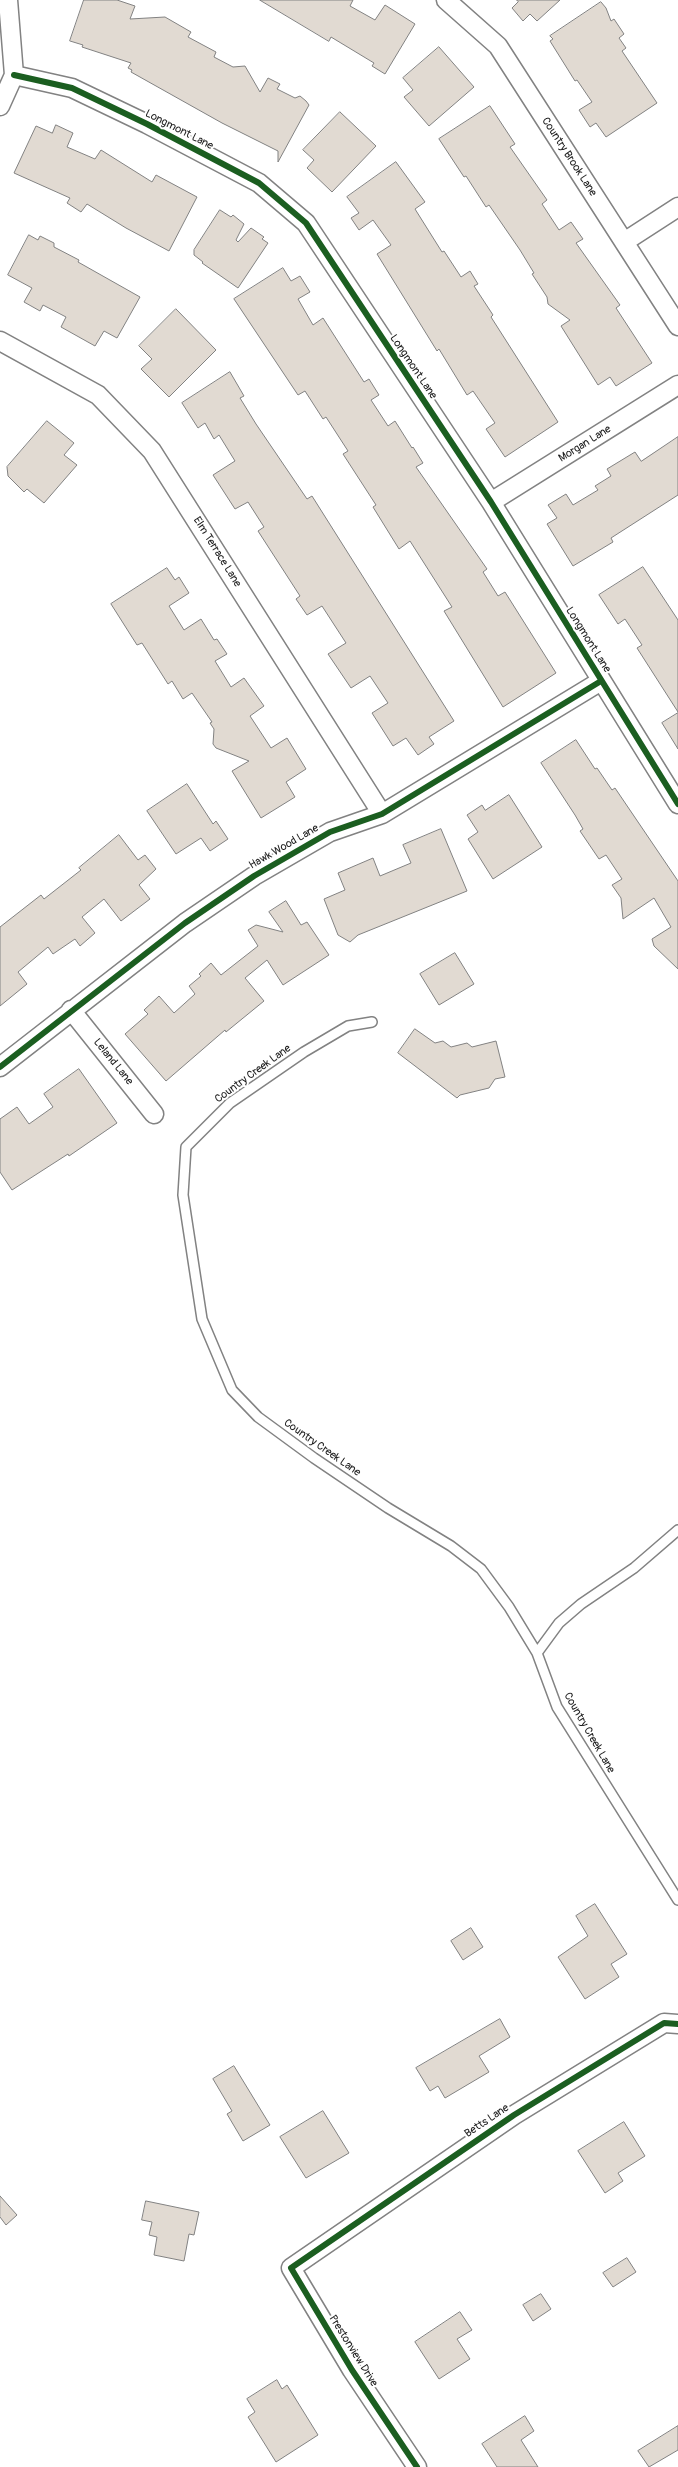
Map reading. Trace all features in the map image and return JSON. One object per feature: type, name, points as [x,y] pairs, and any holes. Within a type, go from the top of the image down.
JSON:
[{"type":"street","points":[[0,106],[14,75],[8,0]]},
{"type":"street","name":"Country Brook Lane","points":[[446,0],[498,46],[678,326]]},
{"type":"street","name":"Longmont Lane","points":[[14,75],[72,88],[147,124],[259,183],[306,223],[491,502],[678,804]]},
{"type":"street","points":[[624,242],[678,207]]},
{"type":"street","name":"Elm Terrace Lane","points":[[0,341],[98,395],[152,451],[382,814]]},
{"type":"street","name":"Morgan Lane","points":[[491,502],[678,385]]},
{"type":"street","name":"Hawk Wood Lane","points":[[0,1067],[71,1010],[186,923],[254,876],[330,832],[382,814],[601,681]]},
{"type":"street","name":"Leland Lane","points":[[71,1010],[154,1114]]},
{"type":"street","name":"Betts Lane","points":[[314,2250],[527,2106],[664,2023],[678,2024]]},
{"type":"street","name":"Prestonview Drive","points":[[314,2250],[291,2268],[352,2370],[417,2467]]},
{"type":"lane","name":"Country Creek Lane","points":[[372,1022],[348,1026],[304,1052],[230,1103],[186,1147],[183,1195],[202,1319],[232,1390],[258,1417],[314,1458],[388,1508],[451,1546],[481,1569],[509,1607],[537,1653],[557,1707],[678,1900]]},
{"type":"lane","points":[[537,1653],[559,1623],[581,1604],[634,1568],[678,1530]]},
{"type":"building","points":[[84,0],[117,0],[135,6],[130,19],[165,17],[191,32],[188,37],[216,52],[214,57],[233,67],[245,66],[260,92],[268,78],[280,84],[277,89],[295,98],[300,96],[306,101],[309,105],[278,162],[278,151],[222,123],[131,72],[132,70],[128,68],[131,63],[82,47],[83,45],[70,41]]},
{"type":"building","points":[[260,0],[353,0],[350,6],[375,20],[385,5],[415,24],[385,74],[372,66],[374,63],[331,37],[329,41]]},
{"type":"building","points":[[517,0],[560,0],[537,21],[530,14],[523,21],[512,8],[518,2]]},
{"type":"building","points":[[601,2],[606,8],[611,21],[614,19],[624,34],[619,38],[626,48],[622,51],[657,103],[606,137],[596,123],[590,127],[579,110],[592,102],[577,80],[575,81],[550,41],[553,39],[550,36]]},
{"type":"building","points":[[439,47],[474,87],[429,126],[404,97],[413,90],[403,78]]},
{"type":"building","points":[[490,106],[515,144],[510,147],[547,200],[542,204],[559,230],[571,222],[583,239],[576,243],[620,305],[616,308],[652,363],[616,386],[610,377],[598,385],[561,326],[570,320],[548,304],[547,297],[532,274],[534,273],[520,250],[489,205],[486,207],[466,176],[464,177],[439,139]]},
{"type":"building","points":[[340,112],[376,146],[332,192],[307,168],[314,160],[303,150]]},
{"type":"building","points":[[56,125],[73,133],[67,147],[95,159],[101,150],[152,182],[156,175],[197,197],[169,251],[126,228],[87,204],[81,212],[67,203],[70,198],[14,173],[36,126],[52,133]]},
{"type":"building","points":[[396,162],[425,202],[415,209],[442,252],[444,251],[461,277],[470,271],[478,284],[474,286],[493,315],[491,317],[558,422],[505,457],[486,429],[495,423],[473,391],[467,395],[439,349],[437,351],[377,254],[391,245],[373,220],[359,230],[351,218],[359,213],[347,197]]},
{"type":"building","points":[[220,210],[231,217],[233,215],[244,224],[236,240],[238,242],[251,228],[264,237],[262,239],[268,243],[238,288],[202,263],[203,262],[194,255],[194,250]]},
{"type":"building","points":[[29,235],[38,240],[40,236],[54,243],[54,247],[79,260],[78,262],[140,297],[117,338],[104,331],[95,346],[61,327],[66,317],[43,305],[40,311],[24,302],[32,288],[8,275]]},
{"type":"building","points":[[283,268],[291,281],[300,276],[310,292],[298,299],[313,325],[323,318],[364,382],[369,379],[379,395],[371,400],[388,426],[395,421],[412,448],[413,447],[423,463],[416,467],[487,569],[483,572],[498,596],[505,592],[556,673],[503,707],[444,611],[452,607],[410,541],[399,549],[373,507],[376,505],[343,454],[348,451],[326,417],[323,419],[305,391],[298,395],[234,299]]},
{"type":"building","points":[[176,309],[216,350],[169,397],[141,369],[152,359],[139,346]]},
{"type":"building","points":[[230,372],[244,396],[240,398],[256,424],[307,499],[312,496],[454,721],[429,737],[434,744],[418,755],[406,738],[393,746],[372,713],[388,703],[370,676],[351,688],[328,654],[346,643],[322,606],[307,615],[296,599],[300,596],[258,531],[264,527],[248,502],[235,509],[213,475],[235,461],[219,435],[214,439],[205,423],[198,428],[182,403]]},
{"type":"building","points":[[47,421],[74,443],[64,455],[77,465],[44,503],[27,489],[24,492],[8,476],[7,467]]},
{"type":"building","points":[[678,437],[678,495],[611,538],[613,542],[573,566],[547,524],[557,518],[548,505],[566,494],[573,505],[598,490],[595,486],[611,476],[607,469],[635,452],[641,461]]},
{"type":"building","points":[[643,567],[678,620],[678,712],[637,648],[642,645],[625,619],[618,624],[599,595]]},
{"type":"building","points":[[167,568],[175,580],[179,577],[189,593],[169,606],[184,630],[201,619],[214,640],[217,639],[227,654],[215,661],[231,687],[244,678],[264,706],[250,716],[271,748],[287,738],[306,769],[286,782],[295,797],[261,818],[232,771],[249,761],[216,748],[213,744],[214,729],[210,723],[212,722],[192,693],[183,699],[172,681],[168,684],[142,643],[137,645],[111,604]]},
{"type":"building","points":[[678,713],[678,749],[662,723]]},
{"type":"building","points":[[576,740],[595,769],[597,768],[612,790],[615,788],[678,881],[678,969],[654,946],[652,939],[671,927],[654,898],[623,919],[621,898],[612,885],[622,879],[606,855],[599,859],[580,831],[583,829],[575,815],[541,763]]},
{"type":"building","points":[[187,784],[213,824],[216,821],[228,839],[210,851],[201,838],[176,854],[147,811]]},
{"type":"building","points":[[509,795],[542,847],[493,879],[468,839],[478,832],[467,815],[482,805],[485,810]]},
{"type":"building","points":[[441,829],[467,891],[358,935],[350,942],[338,935],[324,899],[345,890],[338,873],[373,858],[380,876],[411,863],[403,845]]},
{"type":"building","points":[[119,835],[138,860],[145,855],[156,869],[139,885],[150,899],[121,921],[104,899],[82,917],[95,933],[80,946],[75,939],[53,954],[48,947],[18,972],[27,984],[0,1006],[0,927],[41,895],[44,899],[81,870],[79,868]]},
{"type":"building","points":[[286,901],[301,925],[307,922],[329,955],[283,985],[267,960],[245,978],[264,1001],[226,1032],[225,1030],[166,1081],[125,1034],[148,1014],[144,1010],[159,996],[174,1013],[195,994],[189,986],[201,976],[199,974],[211,963],[221,975],[258,946],[248,930],[256,925],[283,932],[269,912]]},
{"type":"building","points":[[455,953],[474,984],[439,1005],[420,974]]},
{"type":"building","points":[[415,1029],[435,1043],[443,1041],[451,1047],[467,1043],[472,1047],[496,1041],[505,1077],[495,1079],[489,1088],[460,1095],[457,1098],[398,1053]]},
{"type":"building","points":[[79,1069],[117,1123],[69,1156],[68,1154],[12,1190],[0,1172],[0,1119],[17,1107],[29,1124],[53,1107],[44,1094]]},
{"type":"building","points":[[595,1904],[627,1954],[611,1964],[619,1977],[585,1999],[558,1957],[588,1936],[576,1916]]},
{"type":"building","points":[[471,1928],[483,1947],[463,1960],[451,1941]]},
{"type":"building","points":[[500,2019],[510,2037],[479,2056],[489,2072],[445,2098],[438,2086],[430,2091],[416,2068]]},
{"type":"building","points":[[234,2066],[270,2125],[243,2141],[227,2114],[232,2111],[213,2079]]},
{"type":"building","points":[[323,2111],[349,2153],[306,2178],[280,2137]]},
{"type":"building","points":[[624,2122],[645,2156],[618,2173],[623,2181],[605,2193],[578,2151]]},
{"type":"building","points":[[0,2196],[17,2215],[6,2225],[0,2217]]},
{"type":"building","points":[[146,2201],[199,2212],[194,2235],[189,2234],[184,2261],[154,2255],[157,2237],[149,2235],[152,2222],[142,2220]]},
{"type":"building","points":[[627,2258],[636,2272],[613,2287],[603,2273]]},
{"type":"building","points":[[541,2294],[551,2309],[533,2321],[523,2305]]},
{"type":"building","points":[[460,2312],[472,2330],[457,2339],[470,2359],[439,2379],[415,2342]]},
{"type":"building","points":[[277,2380],[282,2389],[287,2385],[318,2435],[276,2462],[248,2417],[255,2412],[247,2399]]},
{"type":"building","points":[[525,2416],[534,2431],[521,2440],[538,2467],[497,2467],[482,2444]]},
{"type":"building","points":[[678,2426],[678,2450],[649,2467],[638,2451]]},
{"type":"cycle path","points":[[14,75],[72,88],[147,124],[259,183],[306,223],[491,502],[678,804]]},
{"type":"cycle path","points":[[0,1067],[185,923],[254,876],[330,832],[382,814],[601,681]]},
{"type":"cycle path","points":[[417,2467],[352,2370],[291,2268],[514,2115],[664,2023],[678,2024]]}]
